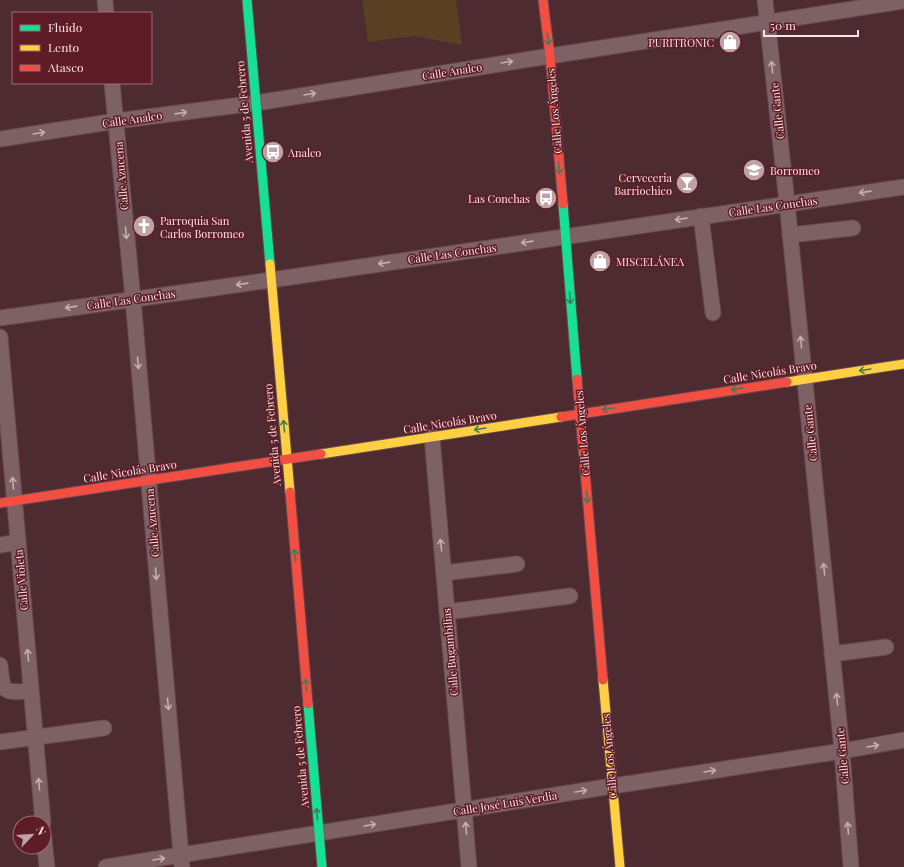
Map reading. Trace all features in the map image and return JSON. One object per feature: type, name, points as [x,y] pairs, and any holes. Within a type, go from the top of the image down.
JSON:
[{"type":"street","points":[[105,0],[106,12]]},
{"type":"street","name":"Avenida 5 de Febrero","points":[[246,0],[322,867]]},
{"type":"street","name":"Calle Los Ángeles","points":[[543,0],[550,56],[620,867]]},
{"type":"street","name":"Calle Gante","points":[[765,0],[842,751],[851,867]]},
{"type":"street","name":"Calle Analco","points":[[0,139],[116,121],[256,103],[904,1]]},
{"type":"street","name":"Calle Azucena","points":[[112,84],[181,861]]},
{"type":"street","name":"Calle Las Conchas","points":[[0,318],[132,298],[271,280],[904,187]]},
{"type":"street","points":[[701,216],[713,313]]},
{"type":"street","points":[[790,235],[853,228]]},
{"type":"street","name":"Calle Violeta","points":[[0,337],[7,502],[18,542],[42,815]]},
{"type":"street","name":"Calle Nicolás Bravo","points":[[7,502],[904,364]]},
{"type":"street","name":"Calle Bugambilias","points":[[432,437],[469,867]]},
{"type":"street","points":[[0,545],[18,542]]},
{"type":"street","points":[[444,573],[517,564]]},
{"type":"street","points":[[447,612],[570,596]]},
{"type":"street","points":[[832,654],[886,646]]},
{"type":"street","points":[[0,665],[4,688],[12,692],[31,691]]},
{"type":"street","points":[[0,742],[104,728]]},
{"type":"street","name":"Calle José Luis Verdia","points":[[106,867],[181,861],[319,833],[904,740]]},
{"type":"street","points":[[45,855],[46,867]]},
{"type":"shaded area","points":[[362,0],[456,0],[462,45],[414,36],[368,42]]},
{"type":"traffic: fast","points":[[247,0],[270,264]]},
{"type":"traffic: fast","points":[[563,204],[577,379]]},
{"type":"traffic: fast","points":[[308,704],[322,867]]},
{"type":"traffic: slow","points":[[270,264],[290,492]]},
{"type":"traffic: slow","points":[[787,382],[904,364]]},
{"type":"traffic: slow","points":[[321,454],[561,417]]},
{"type":"traffic: slow","points":[[603,680],[620,867]]},
{"type":"traffic: jam","points":[[543,0],[550,56],[563,204]]},
{"type":"traffic: jam","points":[[577,379],[603,680]]},
{"type":"traffic: jam","points":[[561,417],[787,382]]},
{"type":"traffic: jam","points":[[0,503],[321,454]]},
{"type":"traffic: jam","points":[[290,492],[308,704]]},
{"type":"place","name":"PURITRONIC","points":[[730,42]]},
{"type":"place","name":"Analco","points":[[273,152]]},
{"type":"place","name":"Borromeo","points":[[754,170]]},
{"type":"place","name":"Cerveceria Barriochico","points":[[687,183]]},
{"type":"place","name":"Las Conchas","points":[[546,198]]},
{"type":"place","name":"Parroquia San Carlos Borromeo","points":[[144,226]]},
{"type":"place","name":"MISCELÁNEA","points":[[600,261]]}]
